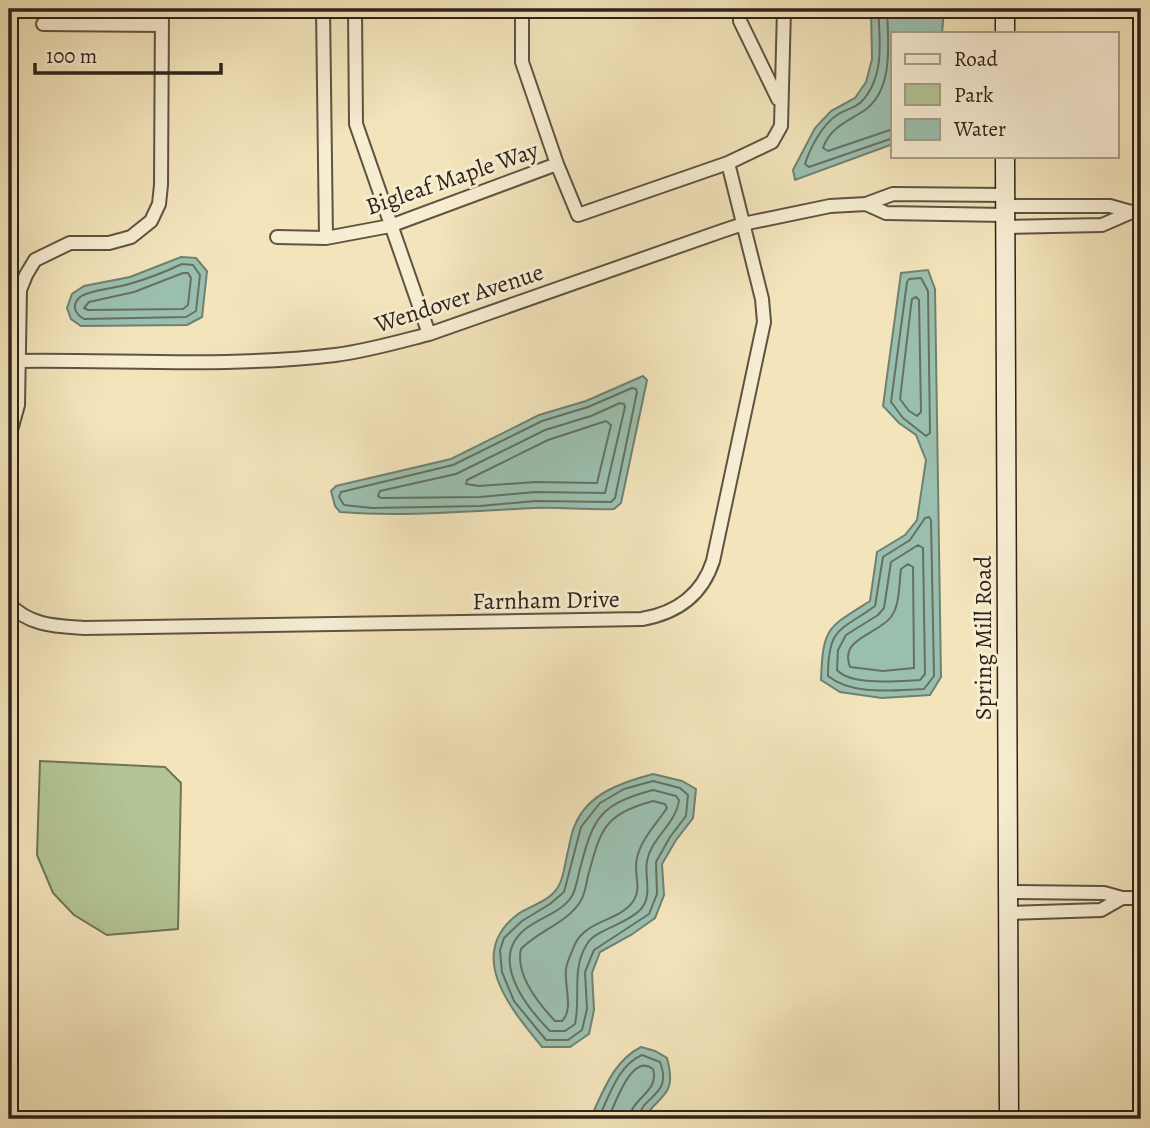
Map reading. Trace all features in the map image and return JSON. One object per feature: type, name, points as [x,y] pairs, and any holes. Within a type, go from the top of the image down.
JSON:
[{"type":"street","points":[[9,437],[18,405],[14,361],[20,290],[35,260],[70,243],[109,243],[131,237],[151,221],[159,204],[162,9]]},
{"type":"street","points":[[323,9],[326,238]]},
{"type":"street","points":[[355,9],[356,124],[429,334]]},
{"type":"street","points":[[524,9],[522,62],[557,164],[579,215],[728,163],[772,142],[781,126],[784,9]]},
{"type":"street","points":[[740,9],[740,21],[780,102]]},
{"type":"street","points":[[1004,9],[1005,32]]},
{"type":"street","points":[[43,24],[162,25]]},
{"type":"street","name":"Spring Mill Road","points":[[1005,158],[1009,1119]]},
{"type":"street","points":[[728,163],[743,224]]},
{"type":"street","name":"Bigleaf Maple Way","points":[[277,237],[326,238],[390,226],[557,164]]},
{"type":"street","points":[[866,204],[892,194],[1102,225],[1136,210]]},
{"type":"street","name":"Wendover Avenue","points":[[14,361],[250,362],[336,355],[429,334],[743,224],[830,206],[866,204],[886,213],[1005,211]]},
{"type":"street","points":[[1005,211],[1110,206],[1136,210]]},
{"type":"street","name":"Farnham Drive","points":[[10,606],[43,625],[84,628],[596,620],[659,616],[672,610],[699,590],[710,569],[764,322],[762,299],[743,224]]},
{"type":"street","points":[[1007,892],[1104,893],[1122,898],[1141,898]]},
{"type":"street","points":[[1007,913],[1101,910],[1122,898]]},
{"type":"green space","points":[[40,761],[165,767],[181,783],[178,929],[107,935],[74,915],[53,893],[37,855]]},
{"type":"water","points":[[871,9],[944,9],[942,32],[891,32],[891,145],[795,180],[793,170],[815,128],[831,111],[855,98],[866,82],[872,59]]},
{"type":"water","points":[[181,257],[196,258],[207,271],[202,317],[187,325],[81,326],[71,319],[67,308],[72,294],[84,286],[130,277]]},
{"type":"water","points":[[928,270],[935,289],[941,677],[930,695],[882,698],[840,692],[821,680],[826,639],[844,617],[870,601],[877,552],[905,535],[917,520],[926,460],[916,435],[899,423],[883,406],[901,273]]},
{"type":"water","points":[[643,376],[647,380],[621,503],[614,509],[534,508],[388,514],[340,512],[335,506],[331,491],[336,486],[451,459],[539,415],[586,401]]},
{"type":"water","points":[[653,774],[682,781],[696,789],[693,818],[662,864],[664,895],[655,918],[600,952],[592,973],[594,1010],[589,1034],[570,1047],[542,1047],[518,1016],[499,982],[494,964],[495,947],[502,930],[518,914],[545,900],[558,887],[574,828],[588,805],[608,790]]},
{"type":"water","points":[[641,1047],[667,1058],[670,1080],[666,1093],[643,1119],[590,1119],[616,1069],[623,1060]]}]
